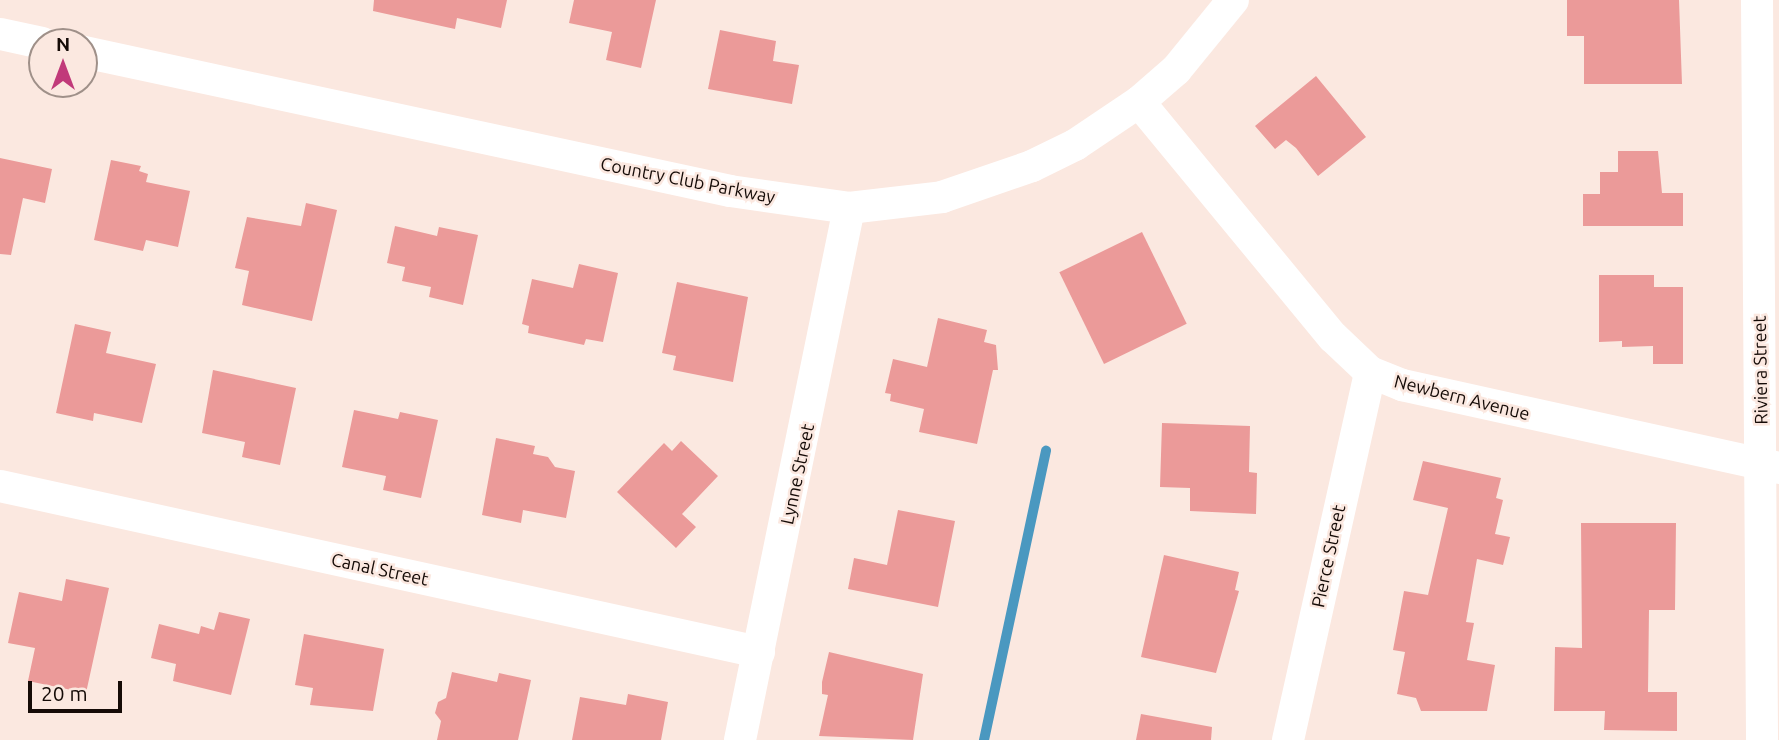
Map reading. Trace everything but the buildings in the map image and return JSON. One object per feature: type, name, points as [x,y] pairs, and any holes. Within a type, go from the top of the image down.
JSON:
[{"type":"street","name":"Country Club Parkway","points":[[98,55],[730,191],[849,208],[896,205],[987,183],[1075,145],[1139,102],[1185,60],[1233,0]]},
{"type":"street","name":"Riviera Street","points":[[1756,0],[1770,466],[1762,740]]},
{"type":"street","points":[[0,34],[28,40]]},
{"type":"street","name":"Newbern Avenue","points":[[1139,102],[1333,337],[1370,372],[1402,386],[1770,466]]},
{"type":"street","name":"Lynne Street","points":[[740,740],[849,208]]},
{"type":"street","name":"Pierce Street","points":[[1288,740],[1370,372]]},
{"type":"street","name":"Canal Street","points":[[0,486],[759,652]]},
{"type":"waterway","points":[[984,740],[1046,451]]}]
